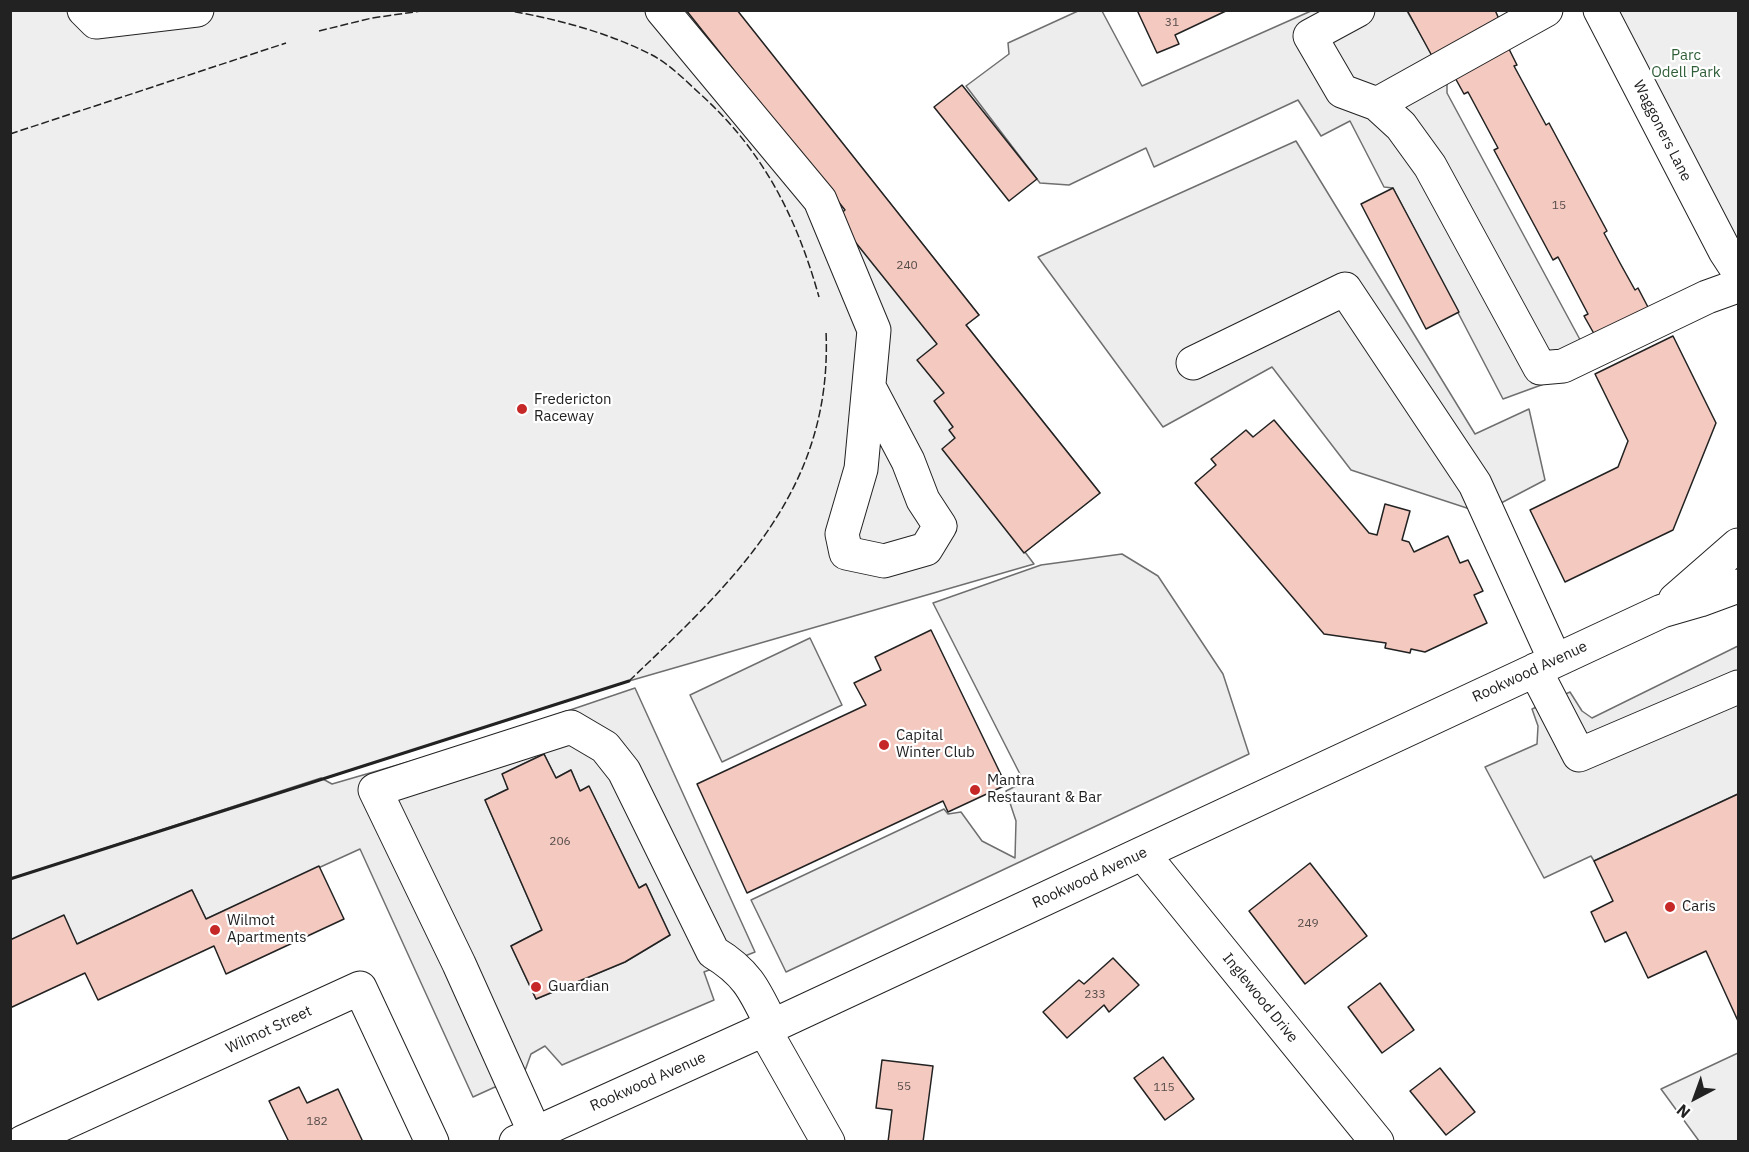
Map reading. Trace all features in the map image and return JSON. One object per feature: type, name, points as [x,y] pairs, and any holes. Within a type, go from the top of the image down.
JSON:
[{"type":"street","points":[[84,10],[96,22],[197,10]]},
{"type":"street","points":[[662,10],[820,200],[874,330],[861,469],[842,534],[846,553],[884,561],[926,549],[940,526],[923,500],[908,461],[869,387]]},
{"type":"street","points":[[1358,10],[1310,36],[1342,91],[1377,104],[1401,126],[1430,166],[1540,368],[1563,366],[1707,297],[1733,281]]},
{"type":"street","points":[[1377,104],[1546,10]]},
{"type":"street","name":"Waggoners Lane","points":[[1600,10],[1733,281]]},
{"type":"street","points":[[1193,363],[1345,289],[1475,483],[1580,755],[1738,687]]},
{"type":"street","name":"Rookwood Avenue","points":[[1662,611],[1720,564],[1738,545]]},
{"type":"street","name":"Rookwood Avenue","points":[[525,1137],[768,1028],[1662,611],[1738,586]]},
{"type":"street","points":[[525,1137],[459,964],[375,790],[571,727],[605,747],[624,771],[713,952],[737,967],[754,990],[768,1028],[828,1142]]},
{"type":"street","name":"Inglewood Drive","points":[[1143,854],[1377,1142]]},
{"type":"street","name":"Wilmot Street","points":[[23,1142],[360,988],[432,1142]]},
{"type":"green space","name":"Fredericton Raceway","points":[[10,11],[737,11],[979,315],[966,325],[1100,493],[1025,552],[1034,564],[629,681],[11,879]]},
{"type":"green space","name":"Parc Odell Park","points":[[1600,11],[1738,11],[1738,271]]},
{"type":"green space","points":[[1738,1053],[1738,1141],[1699,1141],[1661,1089]]},
{"type":"shaded area","points":[[1078,11],[1102,11],[1142,86],[1311,11],[1407,11],[1447,80],[1447,93],[1591,360],[1544,384],[1503,399],[1393,188],[1384,187],[1350,121],[1321,136],[1298,100],[1154,167],[1146,148],[1069,185],[1040,183],[966,86],[1009,54],[1008,43]]},
{"type":"shaded area","points":[[1296,141],[1475,434],[1529,409],[1545,480],[1482,513],[1351,470],[1272,367],[1163,427],[1038,257]]},
{"type":"shaded area","points":[[1122,554],[1158,576],[1223,674],[1249,754],[786,972],[751,900],[944,809],[948,814],[961,812],[982,841],[1015,858],[1016,821],[1006,791],[1024,782],[933,603],[1041,565]]},
{"type":"shaded area","points":[[810,638],[842,705],[722,762],[690,695]]},
{"type":"shaded area","points":[[1738,646],[1738,794],[1594,861],[1591,856],[1544,878],[1485,767],[1537,744],[1538,726],[1532,709],[1570,692],[1582,711],[1592,718]]},
{"type":"shaded area","points":[[635,688],[755,952],[704,972],[714,1000],[562,1065],[545,1046],[531,1054],[523,1076],[504,1093],[495,1087],[473,1097],[360,849],[206,919],[192,890],[77,944],[11,940],[10,879],[321,778],[332,784],[470,744]],"holes":[[[544,754],[556,778],[571,770],[580,791],[589,787],[639,888],[646,884],[670,935],[625,962],[536,999],[511,946],[542,930],[485,800],[508,789],[503,774]]]},
{"type":"building","points":[[686,10],[737,10],[979,315],[966,325],[1100,493],[1024,553],[942,449],[955,438],[949,430],[953,427],[934,401],[944,393],[917,360],[937,344],[836,218],[845,210]]},
{"type":"building","points":[[1137,10],[1228,10],[1175,35],[1179,44],[1157,53]]},
{"type":"building","points":[[1407,10],[1495,10],[1499,19],[1432,56]]},
{"type":"building","points":[[1507,45],[1517,65],[1514,66],[1546,125],[1549,123],[1607,231],[1604,233],[1620,263],[1635,290],[1638,288],[1650,311],[1597,339],[1584,316],[1588,314],[1558,257],[1553,260],[1494,150],[1498,148],[1468,92],[1464,94],[1453,74]]},
{"type":"building","points":[[962,85],[1037,179],[1009,201],[934,107]]},
{"type":"building","points":[[1393,188],[1459,312],[1426,329],[1361,204]]},
{"type":"building","points":[[1673,336],[1716,423],[1673,530],[1565,582],[1530,510],[1618,467],[1628,441],[1595,374]]},
{"type":"building","points":[[1274,420],[1369,533],[1377,535],[1385,504],[1410,511],[1402,540],[1409,542],[1414,552],[1448,536],[1460,563],[1468,560],[1483,591],[1474,595],[1487,623],[1425,652],[1411,649],[1410,653],[1385,648],[1386,643],[1324,634],[1195,483],[1216,465],[1211,459],[1246,430],[1253,437]]},
{"type":"building","name":"Capital Winter Club","points":[[931,630],[1006,785],[948,812],[943,801],[747,893],[697,784],[866,705],[854,683],[881,670],[875,657]]},
{"type":"building","points":[[544,754],[556,778],[571,770],[580,791],[589,786],[639,888],[646,884],[670,935],[625,962],[536,999],[511,946],[542,930],[485,800],[508,789],[502,774]]},
{"type":"building","name":"Caris","points":[[1738,794],[1738,1021],[1706,951],[1648,978],[1626,932],[1605,942],[1591,912],[1613,901],[1594,861]]},
{"type":"building","points":[[1310,863],[1367,936],[1305,984],[1249,911]]},
{"type":"building","name":"Wilmot Apartments","points":[[319,866],[344,919],[226,974],[214,946],[98,1000],[85,973],[10,1008],[10,940],[64,915],[77,944],[192,890],[206,919]]},
{"type":"building","points":[[1113,958],[1139,985],[1109,1012],[1104,1005],[1067,1038],[1043,1012],[1079,980],[1084,984]]},
{"type":"building","points":[[1380,983],[1414,1030],[1382,1053],[1348,1007]]},
{"type":"building","points":[[1163,1057],[1194,1099],[1165,1120],[1134,1078]]},
{"type":"building","points":[[882,1060],[933,1066],[923,1142],[888,1142],[892,1110],[876,1108]]},
{"type":"building","points":[[1440,1068],[1475,1112],[1446,1135],[1410,1091]]},
{"type":"building","points":[[299,1087],[307,1103],[338,1089],[363,1142],[289,1142],[269,1101]]},
{"type":"fence","points":[[319,31],[372,18],[428,10]]},
{"type":"fence","points":[[504,10],[542,17],[617,39],[652,55],[682,77],[721,114],[741,137],[774,185],[799,238],[819,297]]},
{"type":"fence","points":[[10,134],[286,43]]},
{"type":"fence","points":[[629,681],[740,568],[770,528],[795,485],[813,439],[824,388],[826,331]]},
{"type":"wall","points":[[10,879],[629,681]]},
{"type":"place","name":"Fredericton Raceway","points":[[522,409]]},
{"type":"place","name":"Capital Winter Club","points":[[884,745]]},
{"type":"place","name":"Mantra Restaurant & Bar","points":[[975,790]]},
{"type":"place","name":"Caris","points":[[1670,907]]},
{"type":"place","name":"Wilmot Apartments","points":[[215,930]]},
{"type":"place","name":"Guardian","points":[[536,987]]}]
